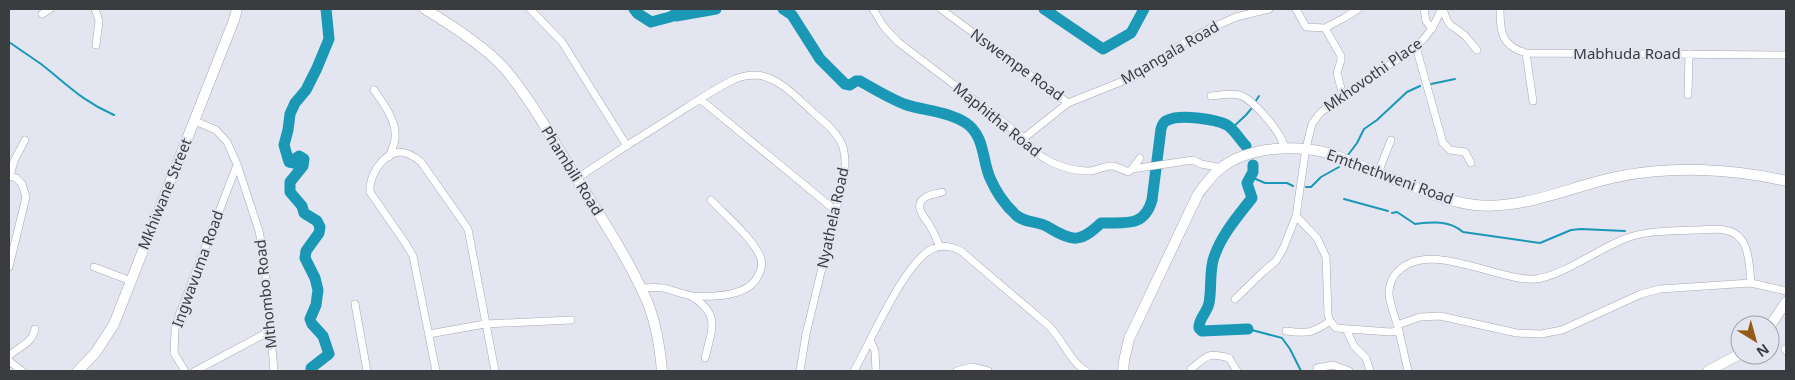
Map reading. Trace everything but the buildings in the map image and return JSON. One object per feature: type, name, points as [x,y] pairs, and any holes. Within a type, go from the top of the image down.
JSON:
[{"type":"street","points":[[42,14],[50,9]]},
{"type":"street","points":[[95,9],[99,21],[96,45]]},
{"type":"street","name":"Mkhiwane Street","points":[[78,371],[96,352],[114,324],[195,121],[237,9]]},
{"type":"street","name":"Phambili Road","points":[[425,9],[465,37],[502,67],[529,102],[626,260],[640,288],[653,318],[662,371]]},
{"type":"street","points":[[530,9],[562,42],[627,146]]},
{"type":"street","name":"Maphitha Road","points":[[873,9],[884,27],[898,42],[1024,138],[1031,149],[1049,161],[1066,168],[1088,171],[1113,166],[1128,172],[1132,169],[1193,160],[1222,168]]},
{"type":"street","name":"Nswempe Road","points":[[941,9],[1068,103]]},
{"type":"street","name":"Mqangala Road","points":[[1024,138],[1068,103],[1133,77],[1185,42],[1209,29],[1253,10],[1269,9]]},
{"type":"street","points":[[1296,9],[1306,26],[1324,28],[1358,9]]},
{"type":"street","points":[[1424,9],[1426,21],[1432,29]]},
{"type":"street","points":[[1442,9],[1452,29],[1462,34],[1477,50]]},
{"type":"street","name":"Mkhovothi Place","points":[[1235,299],[1276,261],[1296,216],[1306,148],[1312,124],[1320,113],[1416,47],[1432,29],[1442,9]]},
{"type":"street","points":[[1500,9],[1500,26],[1503,36],[1510,46],[1526,53],[1533,101]]},
{"type":"street","points":[[1324,28],[1341,56],[1342,60],[1337,73],[1343,96]]},
{"type":"street","points":[[1416,47],[1444,143],[1450,150],[1468,154],[1470,162]]},
{"type":"street","name":"Mabhuda Road","points":[[1526,53],[1786,55]]},
{"type":"street","points":[[1688,54],[1688,95]]},
{"type":"street","name":"Nyathela Road","points":[[576,179],[736,78],[758,75],[770,79],[787,90],[832,129],[841,142],[845,152],[846,164],[806,334],[800,371]]},
{"type":"street","points":[[374,90],[388,112],[395,133],[395,139],[388,157]]},
{"type":"street","points":[[1211,96],[1237,94],[1246,98],[1263,114],[1278,133],[1284,143],[1284,148]]},
{"type":"street","points":[[700,99],[836,211]]},
{"type":"street","name":"Mthombo Road","points":[[195,121],[216,130],[227,142],[237,164],[262,242],[274,371]]},
{"type":"street","points":[[9,266],[26,197],[22,184],[16,178],[9,176],[14,161],[26,140]]},
{"type":"street","points":[[1378,173],[1391,140]]},
{"type":"street","name":"Emthethweni Road","points":[[1123,371],[1129,339],[1187,216],[1203,187],[1222,168],[1255,153],[1284,148],[1306,148],[1332,154],[1437,197],[1476,205],[1495,206],[1529,201],[1617,177],[1668,170],[1728,172],[1786,181]]},
{"type":"street","points":[[436,371],[413,256],[370,192],[370,182],[374,173],[388,157],[399,152],[411,154],[421,162],[468,229],[495,371]]},
{"type":"street","points":[[1132,169],[1140,158]]},
{"type":"street","name":"Ingwavuma Road","points":[[185,371],[175,356],[175,330],[178,318],[237,164]]},
{"type":"street","points":[[940,247],[922,215],[919,205],[927,196],[942,192]]},
{"type":"street","points":[[691,296],[738,293],[747,290],[761,272],[760,255],[753,244],[711,200]]},
{"type":"street","points":[[1296,216],[1317,238],[1326,257],[1328,315],[1336,328],[1390,332],[1420,317],[1440,316],[1517,333],[1541,334],[1562,330],[1650,291],[1751,283],[1786,291]]},
{"type":"street","points":[[1408,371],[1390,301],[1390,285],[1393,277],[1400,269],[1423,260],[1439,259],[1517,277],[1536,279],[1561,270],[1622,240],[1639,234],[1724,229],[1733,232],[1744,243],[1751,283]]},
{"type":"street","points":[[854,371],[900,285],[921,257],[934,248],[944,246],[956,249],[972,260],[1058,334],[1079,366],[1086,371]]},
{"type":"street","points":[[94,267],[131,282]]},
{"type":"street","points":[[640,288],[664,288],[691,296],[709,309],[713,325],[705,358]]},
{"type":"street","points":[[1777,315],[1786,302]]},
{"type":"street","points":[[355,304],[367,371]]},
{"type":"street","points":[[429,334],[485,324],[571,320]]},
{"type":"street","points":[[1286,331],[1306,334],[1330,321]]},
{"type":"street","points":[[9,356],[16,349],[28,343],[33,337],[35,329]]},
{"type":"street","points":[[1346,329],[1354,346],[1366,358],[1370,371]]},
{"type":"street","points":[[195,371],[270,331]]},
{"type":"street","points":[[870,340],[875,351],[876,371]]},
{"type":"street","points":[[1191,370],[1212,354],[1229,358],[1237,371]]},
{"type":"street","points":[[1708,371],[1730,359]]},
{"type":"street","points":[[9,361],[22,371]]},
{"type":"street","points":[[1317,368],[1333,365],[1349,371]]},
{"type":"street","points":[[957,371],[972,367],[988,371]]},
{"type":"waterway","points":[[311,371],[311,368],[329,354],[323,336],[310,319],[316,305],[318,290],[315,278],[305,258],[306,251],[319,233],[320,227],[317,221],[304,213],[302,206],[290,192],[290,182],[303,166],[304,159],[299,156],[294,163],[289,162],[284,145],[290,114],[295,103],[306,90],[329,39],[326,9]]},
{"type":"waterway","points":[[634,9],[651,22],[670,17],[684,9]]},
{"type":"waterway","points":[[676,16],[716,9]]},
{"type":"waterway","points":[[783,9],[792,15],[820,59],[845,84],[850,85],[860,81],[904,104],[952,116],[966,123],[977,135],[990,178],[1008,207],[1019,218],[1044,225],[1070,238],[1082,237],[1101,223],[1133,222],[1144,215],[1152,200],[1163,123],[1173,118],[1181,117],[1206,119],[1222,123],[1232,129],[1246,146]]},
{"type":"waterway","points":[[1044,9],[1103,49],[1131,33],[1144,9]]},
{"type":"waterway","points":[[9,42],[41,64],[84,98],[114,115]]},
{"type":"waterway","points":[[1431,84],[1455,79]]},
{"type":"waterway","points":[[1348,155],[1364,129],[1377,120],[1407,92],[1420,86]]},
{"type":"waterway","points":[[1255,102],[1259,96]]},
{"type":"waterway","points":[[1231,129],[1251,109]]},
{"type":"waterway","points":[[1248,329],[1202,331],[1199,325],[1209,303],[1212,268],[1217,249],[1252,198],[1247,183],[1253,172],[1253,165]]},
{"type":"waterway","points":[[1306,187],[1311,187],[1321,177],[1339,167]]},
{"type":"waterway","points":[[1251,177],[1265,183],[1287,183],[1293,186]]},
{"type":"waterway","points":[[1344,199],[1388,211]]},
{"type":"waterway","points":[[1392,213],[1397,212],[1415,224],[1440,223],[1452,225],[1463,232],[1540,243],[1571,230],[1625,231]]},
{"type":"waterway","points":[[1248,329],[1282,338],[1301,371]]}]
